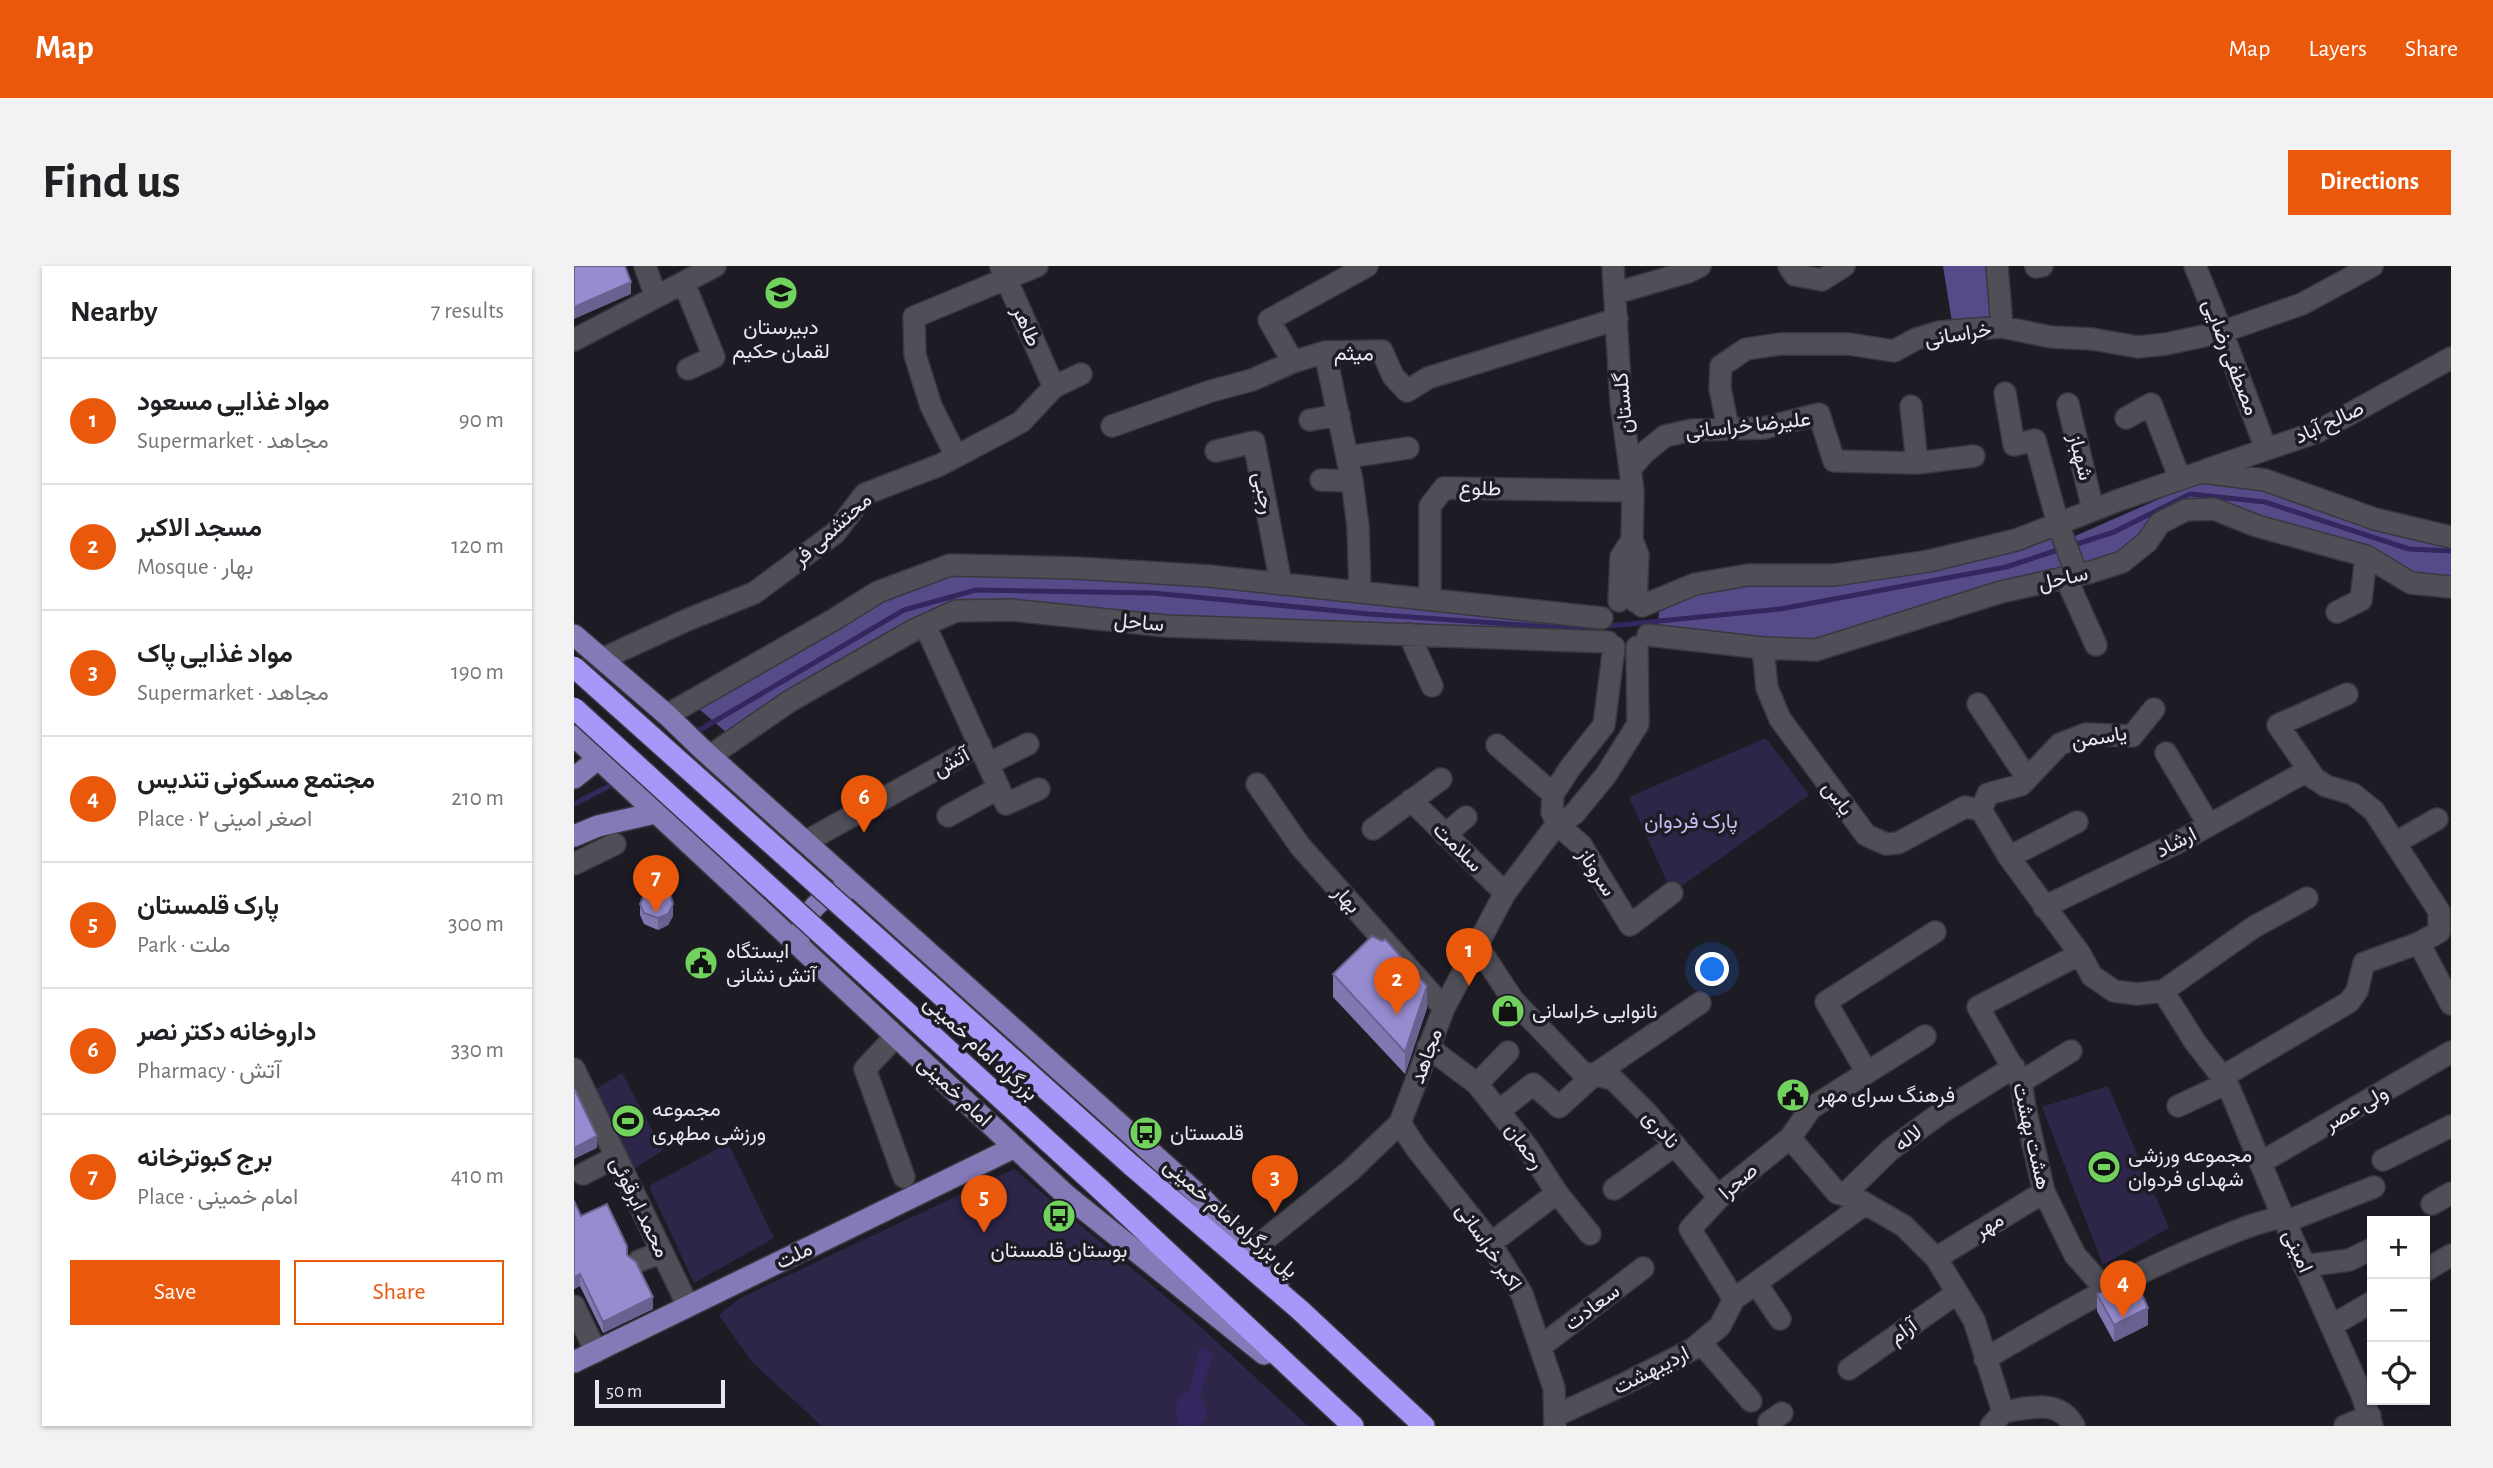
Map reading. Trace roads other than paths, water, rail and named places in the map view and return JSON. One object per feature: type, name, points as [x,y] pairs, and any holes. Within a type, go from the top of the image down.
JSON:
[{"type":"highway","name":"بزرگراه امام خمینی","points":[[574,667],[1131,1164]]},
{"type":"highway","name":"بزرگراه امام خمینی","points":[[574,708],[1098,1187],[1353,1426]]},
{"type":"highway","name":"پل بزرگراه امام خمینی","points":[[1131,1164],[1300,1310]]},
{"type":"highway","points":[[1300,1310],[1424,1426]]},
{"type":"main road","points":[[574,635],[667,715],[1202,1198],[1300,1310]]},
{"type":"main road","name":"امام خمینی","points":[[574,736],[1066,1195],[1353,1426]]},
{"type":"main road","points":[[574,778],[598,759]]},
{"type":"main road","points":[[574,836],[598,826],[655,813]]},
{"type":"main road","points":[[772,921],[801,911],[813,899],[826,873],[825,860]]},
{"type":"main road","points":[[800,946],[800,932],[814,907],[827,896],[858,889]]},
{"type":"main road","name":"ملت","points":[[574,1362],[1015,1147]]},
{"type":"street","points":[[645,266],[656,297]]},
{"type":"street","points":[[574,340],[715,266]]},
{"type":"street","points":[[956,456],[931,406],[915,355],[914,317],[1003,272],[1037,266]]},
{"type":"street","points":[[1293,362],[1269,320],[1367,266]]},
{"type":"street","name":"گلستان","points":[[1613,266],[1622,402],[1633,491],[1632,540],[1638,555],[1632,603]]},
{"type":"street","points":[[1616,293],[1700,266]]},
{"type":"street","points":[[1789,266],[1795,275],[1822,281],[1844,266]]},
{"type":"street","points":[[1997,266],[2002,327]]},
{"type":"street","points":[[2035,267],[2042,266]]},
{"type":"street","points":[[2222,332],[2302,304],[2372,266]]},
{"type":"street","name":"مصطفی رضایی","points":[[2197,267],[2266,449]]},
{"type":"street","name":"طاهر","points":[[1003,272],[1054,387]]},
{"type":"street","points":[[684,282],[714,357],[688,369]]},
{"type":"street","name":"میثم","points":[[1112,426],[1211,391],[1252,380],[1293,362],[1325,352],[1381,351],[1394,376],[1407,391],[1428,378],[1617,320]]},
{"type":"street","name":"خراسانی","points":[[1728,428],[1720,388],[1721,366],[1746,349],[1780,344],[1849,344],[1895,351],[1940,332],[2002,327],[2051,337],[2138,347],[2222,332]]},
{"type":"street","points":[[1325,352],[1352,481],[1358,526],[1360,592]]},
{"type":"street","name":"صالح آباد","points":[[2201,472],[2317,432],[2451,358]]},
{"type":"street","points":[[1054,387],[1081,374]]},
{"type":"street","name":"محتشمی فر","points":[[602,659],[754,593],[835,533],[865,494],[940,466],[1021,422],[1054,387]]},
{"type":"street","points":[[2006,393],[2014,445],[2035,440],[2072,576],[2096,645]]},
{"type":"street","name":"شهباز","points":[[2068,404],[2093,510]]},
{"type":"street","points":[[2126,418],[2151,404],[2180,479]]},
{"type":"street","points":[[1911,406],[1917,463]]},
{"type":"street","name":"علیرضا خراسانی","points":[[1630,469],[1665,436],[1692,430],[1764,428],[1819,414],[1834,461],[1917,463],[1974,456]]},
{"type":"street","points":[[1310,420],[1339,415]]},
{"type":"street","name":"رجبی","points":[[1216,451],[1254,442],[1281,584]]},
{"type":"street","points":[[1348,457],[1408,448]]},
{"type":"street","points":[[1557,824],[1552,812],[1553,794],[1604,725],[1611,644],[1601,626],[1602,618],[1611,604],[1632,603],[1695,584],[1748,575],[1834,575],[1929,561],[2016,540],[2201,472],[2265,481],[2375,519],[2451,537]]},
{"type":"street","points":[[1321,480],[1352,481]]},
{"type":"street","name":"طلوع","points":[[1430,600],[1430,506],[1444,488],[1633,491]]},
{"type":"street","name":"ساحل","points":[[710,756],[790,701],[925,625],[956,611],[1012,610],[1166,626],[1611,644],[1622,649],[1643,641],[1816,650],[2001,592],[2122,562],[2147,542],[2160,523],[2186,510],[2214,509],[2257,526],[2366,556],[2411,583],[2451,587]]},
{"type":"street","points":[[2337,612],[2361,600],[2366,556]]},
{"type":"street","points":[[667,715],[835,620],[878,592],[950,565],[1209,576],[1602,618]]},
{"type":"street","points":[[1632,603],[1650,620],[1643,641]]},
{"type":"street","name":"آتش","points":[[805,842],[984,755],[925,625]]},
{"type":"street","points":[[1409,634],[1432,686]]},
{"type":"street","name":"مجاهد","points":[[1251,1251],[1350,1171],[1400,1123],[1444,1008],[1505,893],[1557,824],[1574,814],[1606,775],[1638,724],[1643,641]]},
{"type":"street","name":"یاس","points":[[1763,648],[1767,688],[1780,719],[1866,835],[1886,844],[1898,843],[1965,807],[1980,810]]},
{"type":"street","points":[[2178,1106],[2349,1002],[2357,991],[2364,963],[2419,943],[2440,932],[2446,917],[2374,811],[2353,794],[2326,786],[2310,776],[2278,725],[2347,694]]},
{"type":"street","points":[[1978,704],[2027,778]]},
{"type":"street","name":"یاسمن","points":[[1980,810],[1988,794],[2021,785],[2060,744],[2086,734],[2132,736],[2154,709]]},
{"type":"street","points":[[1002,796],[984,755],[1028,744]]},
{"type":"street","points":[[1497,745],[1553,794]]},
{"type":"street","points":[[2166,753],[2208,825]]},
{"type":"street","name":"ارشاد","points":[[2044,907],[2310,776]]},
{"type":"street","points":[[1373,829],[1441,779]]},
{"type":"street","name":"بهار","points":[[1257,784],[1300,846],[1444,1008]]},
{"type":"street","points":[[948,816],[1002,796],[1039,789]]},
{"type":"street","name":"سلامت","points":[[1410,800],[1505,893]]},
{"type":"street","points":[[1980,810],[2009,857],[2080,954],[2092,975],[2114,991],[2137,994],[2163,991],[2255,927],[2307,898]]},
{"type":"street","points":[[1445,835],[1466,817]]},
{"type":"street","points":[[2395,843],[2437,819]]},
{"type":"street","points":[[2009,857],[2077,822]]},
{"type":"street","name":"سروناز","points":[[1557,824],[1581,845],[1630,925],[1672,892]]},
{"type":"street","points":[[574,864],[615,844]]},
{"type":"street","points":[[1866,1072],[1826,1002],[1935,932]]},
{"type":"street","points":[[2419,943],[2451,1004]]},
{"type":"street","name":"نادری","points":[[1477,945],[1513,999],[1582,1072],[1613,1079],[1720,1197]]},
{"type":"street","name":"هشت بهشت","points":[[2080,954],[1978,1007],[2018,1074],[2044,1192],[2075,1255],[2106,1290]]},
{"type":"street","name":"امینی","points":[[2163,991],[2195,1042],[2224,1080],[2371,1421]]},
{"type":"street","points":[[1499,1111],[1533,1084],[1559,1107],[1594,1075],[1700,1003]]},
{"type":"street","points":[[896,1036],[865,1069],[904,1177]]},
{"type":"street","name":"صحرا","points":[[1734,1299],[1690,1229],[1720,1197],[1790,1138],[1811,1108],[1925,1036]]},
{"type":"street","name":"رحمان","points":[[1428,1047],[1477,1084],[1528,1148],[1557,1193],[1490,1243]]},
{"type":"street","name":"لاله","points":[[1844,1195],[1890,1150],[1942,1112],[2071,1051]]},
{"type":"street","points":[[1477,1084],[1508,1052]]},
{"type":"street","name":"ولی عصر","points":[[2260,1163],[2451,1052]]},
{"type":"street","name":"محمد ابرقوئی","points":[[574,1069],[688,1306]]},
{"type":"street","name":"اکبر خراسانی","points":[[1400,1123],[1416,1148],[1490,1243],[1522,1294],[1553,1388],[1555,1421]]},
{"type":"street","points":[[2383,1160],[2451,1126]]},
{"type":"street","points":[[1790,1138],[1837,1193],[1865,1204],[1904,1226],[1936,1258],[1974,1320],[1997,1419],[2045,1405],[2069,1416],[2074,1426]]},
{"type":"street","points":[[1614,1189],[1675,1145]]},
{"type":"street","points":[[583,1174],[616,1157]]},
{"type":"street","points":[[1985,1359],[2163,1261],[2264,1221],[2284,1220],[2374,1187]]},
{"type":"street","name":"مهر","points":[[1936,1258],[2044,1192]]},
{"type":"street","points":[[1557,1193],[1590,1234]]},
{"type":"street","points":[[2432,1203],[2451,1193]]},
{"type":"street","name":"اردیبهشت","points":[[1555,1421],[1693,1349],[1720,1326],[1734,1299],[1865,1204]]},
{"type":"street","points":[[2304,1266],[2349,1260],[2367,1251]]},
{"type":"street","points":[[639,1261],[662,1252]]},
{"type":"street","points":[[2430,1268],[2451,1255]]},
{"type":"street","name":"سعادت","points":[[1540,1347],[1643,1268]]},
{"type":"street","points":[[1756,1283],[1780,1319]]},
{"type":"street","name":"آرام","points":[[1849,1368],[1957,1293]]},
{"type":"street","points":[[2332,1326],[2367,1305]]},
{"type":"street","points":[[574,1306],[596,1352]]},
{"type":"street","points":[[1701,1343],[1751,1401]]},
{"type":"street","points":[[2345,1426],[2371,1421]]},
{"type":"waterway","points":[[2071,546],[2114,532],[2190,494],[2265,502],[2409,549],[2451,551]]},
{"type":"waterway","points":[[698,731],[904,610],[976,590],[1153,593],[1369,614],[1579,629],[1780,609],[2006,567],[2061,549]]},
{"type":"waterway","points":[[574,804],[611,785]]},
{"type":"place","name":"دبیرستان لقمان حکیم","points":[[781,293]]},
{"type":"place","name":"داروخانه دکتر نصر","points":[[864,833]]},
{"type":"place","name":"برج کبوترخانه","points":[[656,913]]},
{"type":"place","name":"ایستگاه آتش نشانی","points":[[701,963]]},
{"type":"place","name":"مواد غذایی مسعود","points":[[1469,986]]},
{"type":"place","name":"نانوایی خراسانی","points":[[1508,1011]]},
{"type":"place","name":"مسجد الاکبر","points":[[1397,1015]]},
{"type":"place","name":"فرهنگ سرای مهر","points":[[1793,1095]]},
{"type":"place","name":"مجموعه ورزشی مطهری","points":[[628,1121]]},
{"type":"place","name":"قلمستان","points":[[1146,1133]]},
{"type":"place","name":"مجموعه ورزشی شهدای فردوان","points":[[2104,1167]]},
{"type":"place","name":"مواد غذایی پاک","points":[[1275,1213]]},
{"type":"place","name":"بوستان قلمستان","points":[[1059,1216]]},
{"type":"place","name":"پارک قلمستان","points":[[984,1233]]},
{"type":"place","name":"مجتمع مسکونی تندیس","points":[[2123,1318]]},
{"type":"park label","name":"پارک فردوان","points":[[1691,821]]}]
